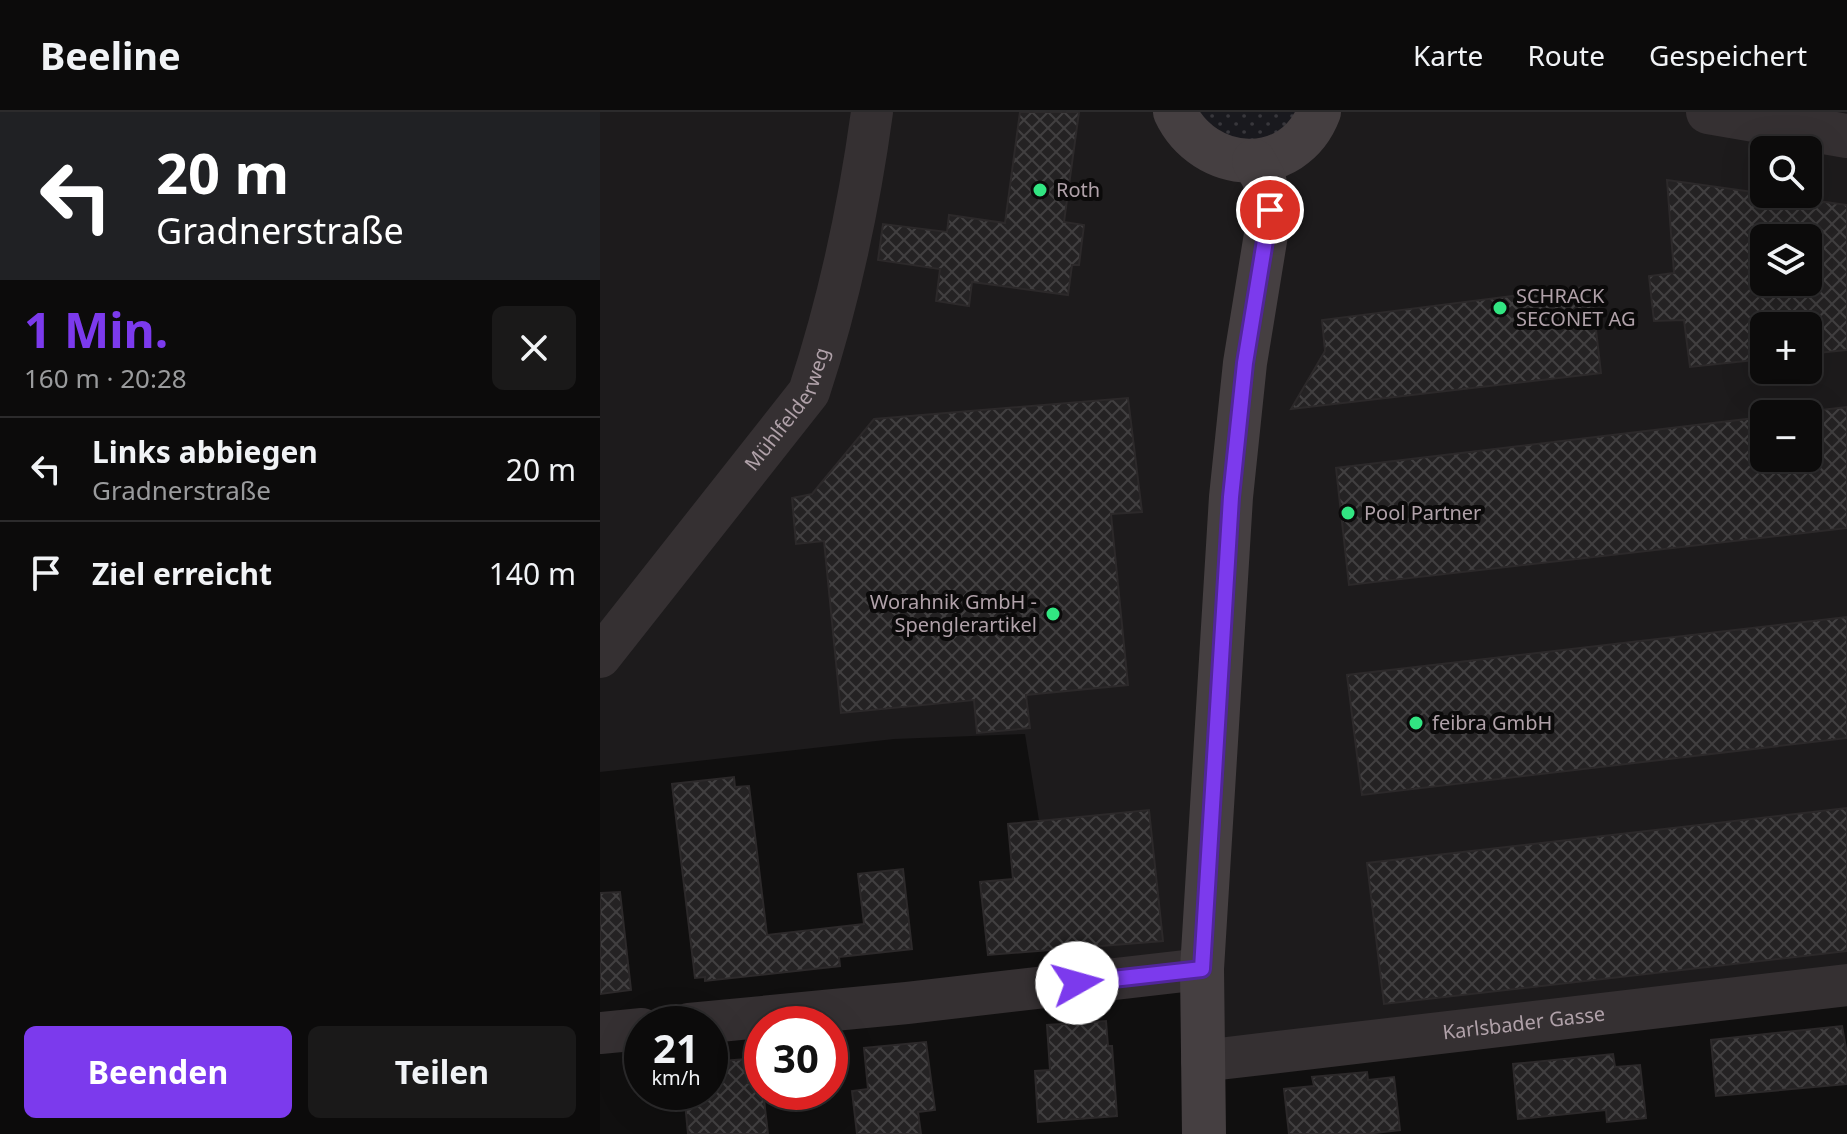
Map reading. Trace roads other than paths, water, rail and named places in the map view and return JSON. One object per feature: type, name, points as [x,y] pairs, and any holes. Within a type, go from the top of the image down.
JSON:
[{"type":"main road","points":[[1175,112],[1187,133],[1206,149],[1229,159],[1254,161],[1270,158],[1293,147],[1309,130],[1319,112]]},
{"type":"main road","points":[[1204,1134],[1202,969],[1231,497],[1245,363],[1270,210],[1264,179],[1254,161]]},
{"type":"street","name":"Mühlfelderweg","points":[[600,657],[809,392],[822,352],[860,198],[872,112]]},
{"type":"street","points":[[1708,112],[1847,136]]},
{"type":"street","points":[[728,1020],[1202,969]]},
{"type":"street","name":"Karlsbader Gasse","points":[[1202,1061],[1847,985]]},
{"type":"street","points":[[600,1033],[624,1031]]},
{"type":"place","name":"Roth","points":[[1040,190]]},
{"type":"place","name":"SCHRACK SECONET AG","points":[[1500,308]]},
{"type":"place","name":"Pool Partner","points":[[1348,513]]},
{"type":"place","name":"Worahnik GmbH - Spenglerartikel","points":[[1053,614]]},
{"type":"place","name":"feibra GmbH","points":[[1416,723]]}]
